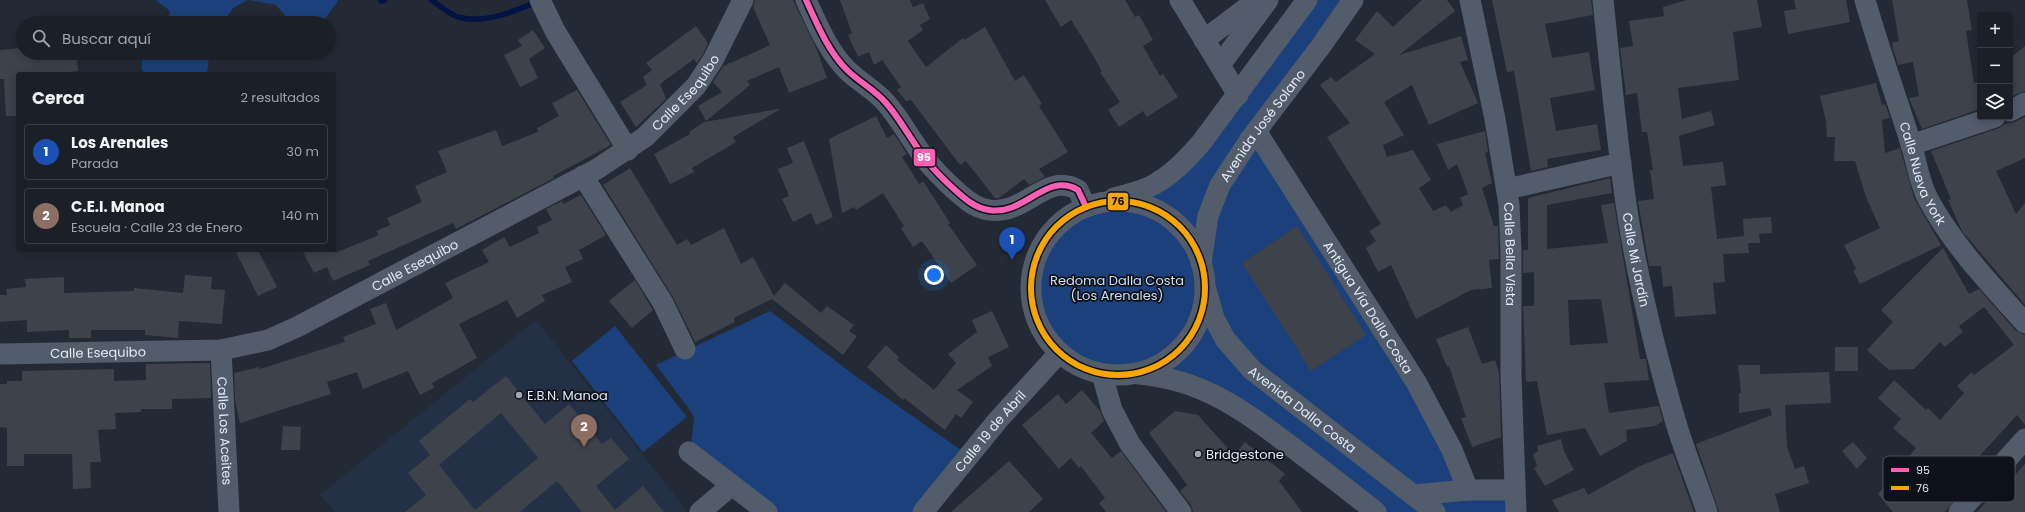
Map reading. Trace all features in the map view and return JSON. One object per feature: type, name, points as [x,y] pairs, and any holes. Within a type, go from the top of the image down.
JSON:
[{"type":"street","points":[[540,0],[555,31],[628,150]]},
{"type":"street","name":"Calle Esequibo","points":[[0,354],[220,350],[268,340],[317,318],[583,176],[628,150],[656,126],[704,74],[743,0]]},
{"type":"street","points":[[806,0],[829,47],[837,59],[848,71],[887,103],[938,175],[966,200],[977,207],[988,210],[1008,210],[1045,190],[1055,186],[1064,185],[1078,190],[1094,204],[1133,202],[1149,206],[1176,223],[1187,235],[1195,249],[1202,272]]},
{"type":"street","points":[[1180,0],[1238,95]]},
{"type":"street","points":[[1204,40],[1257,0]]},
{"type":"street","points":[[1220,65],[1268,0]]},
{"type":"street","points":[[1307,0],[1201,143],[1173,172],[1148,187],[1094,204],[1063,220],[1048,236],[1040,249],[1034,264],[1031,280],[1031,296],[1038,322],[1048,341],[1059,353],[1086,369],[1102,374],[1134,374],[1175,379],[1210,391],[1257,421],[1376,512]]},
{"type":"street","name":"Avenida José Solano","points":[[1134,374],[1163,362],[1176,352],[1187,340],[1201,311],[1204,296],[1202,272],[1206,227],[1214,199],[1231,167],[1256,131],[1353,0]]},
{"type":"street","name":"Calle Bella Vista","points":[[1470,0],[1495,119],[1507,189],[1511,252],[1510,319],[1514,490],[1516,512]]},
{"type":"street","name":"Calle Mi Jardín","points":[[1603,0],[1629,223],[1648,317],[1676,424],[1707,512]]},
{"type":"street","name":"Calle Nueva York","points":[[1865,0],[1927,198],[1957,243],[2025,323]]},
{"type":"street","points":[[2013,109],[2025,103]]},
{"type":"street","points":[[1911,146],[1986,120]]},
{"type":"street","name":"Antigua Vía Dalla Costa","points":[[1256,131],[1416,382],[1452,450],[1468,490]]},
{"type":"street","points":[[1507,189],[1621,164]]},
{"type":"street","points":[[583,176],[663,303],[685,349]]},
{"type":"street","name":"Avenida Dalla Costa","points":[[1202,272],[1214,318],[1226,339],[1252,370],[1435,512]]},
{"type":"street","name":"Calle Los Aceites","points":[[220,350],[229,512]]},
{"type":"street","name":"Calle 19 de Abril","points":[[923,512],[998,420],[1059,353]]},
{"type":"street","points":[[1102,374],[1112,410],[1130,444],[1180,512]]},
{"type":"street","points":[[2010,456],[2025,439]]},
{"type":"street","points":[[689,452],[767,512]]},
{"type":"street","points":[[700,512],[732,485]]},
{"type":"street","points":[[1413,495],[1468,490],[1514,490]]},
{"type":"street","points":[[1959,512],[1968,502]]},
{"type":"shaded area","name":"E.B.N. Manoa","points":[[536,320],[688,512],[336,512],[320,495]]},
{"type":"green space","points":[[156,0],[248,0],[233,8],[228,16],[169,16],[170,11]]},
{"type":"green space","points":[[249,0],[338,1],[327,16],[286,16],[276,5]]},
{"type":"green space","name":"Redoma Dalla Costa (Los Arenales)","points":[[1307,0],[1353,0],[1257,132],[1468,490],[1514,490],[1516,512],[1376,512],[1257,421],[1134,374],[1114,375],[1095,371],[1068,359],[1048,340],[1035,316],[1031,289],[1032,276],[1040,251],[1046,239],[1054,229],[1064,220],[1087,207],[1147,188],[1162,179],[1182,162],[1202,141]]},
{"type":"green space","points":[[142,60],[209,60],[207,72],[142,71]]},
{"type":"green space","points":[[770,311],[858,378],[968,455],[922,512],[771,512],[690,452],[694,420],[692,413],[656,365]]},
{"type":"green space","points":[[615,326],[687,417],[643,452],[572,361]]},
{"type":"building","points":[[755,0],[793,0],[817,50],[827,78],[789,93],[779,67],[747,81],[750,85],[706,121],[698,106],[722,92],[713,82],[724,65],[725,66],[730,62],[731,63],[770,45],[753,7]]},
{"type":"building","points":[[840,0],[910,0],[913,7],[923,3],[930,19],[920,25],[923,30],[908,41],[926,67],[963,38],[964,40],[985,27],[1015,81],[1024,75],[1042,104],[1039,106],[1068,152],[1039,169],[1045,177],[1029,185],[1024,179],[999,198],[995,198],[966,161],[960,165],[911,100],[906,101],[897,90],[901,87],[882,60],[874,65],[869,52],[858,57],[848,35],[852,33]]},
{"type":"building","points":[[1045,0],[1125,0],[1135,17],[1139,15],[1153,40],[1143,46],[1160,76],[1163,74],[1178,97],[1147,117],[1143,111],[1119,127],[1108,110],[1120,102],[1100,72],[1102,71],[1071,20],[1061,27]]},
{"type":"building","points":[[1422,0],[1447,0],[1455,11],[1399,55],[1461,36],[1468,60],[1460,62],[1478,103],[1429,125],[1412,85],[1384,102],[1404,135],[1383,145],[1387,157],[1413,150],[1431,180],[1419,188],[1433,211],[1446,205],[1451,212],[1463,205],[1460,198],[1468,194],[1457,164],[1448,170],[1437,144],[1485,131],[1488,152],[1485,153],[1492,183],[1482,188],[1494,226],[1498,226],[1499,259],[1489,260],[1492,288],[1471,290],[1416,319],[1391,265],[1378,272],[1366,248],[1376,241],[1369,231],[1381,224],[1327,137],[1350,123],[1320,85],[1331,77],[1336,82],[1375,54],[1355,40],[1377,11],[1393,27]]},
{"type":"building","points":[[1492,0],[1591,0],[1593,15],[1545,24],[1552,58],[1589,52],[1595,90],[1550,98],[1556,131],[1597,124],[1601,150],[1547,159],[1548,167],[1531,171],[1514,71],[1507,72]]},
{"type":"building","points":[[1687,0],[1757,0],[1762,27],[1733,32],[1739,80],[1678,88],[1682,119],[1711,111],[1715,125],[1679,136],[1683,166],[1723,162],[1726,185],[1711,187],[1717,239],[1744,236],[1743,219],[1771,217],[1772,233],[1759,234],[1760,243],[1748,243],[1749,253],[1723,254],[1725,282],[1713,283],[1716,314],[1675,317],[1672,286],[1663,287],[1661,266],[1649,266],[1638,201],[1654,199],[1650,170],[1653,170],[1647,132],[1642,132],[1637,93],[1626,95],[1620,48],[1633,46],[1629,21],[1664,16],[1663,7]]},
{"type":"building","points":[[1794,0],[1846,0],[1850,22],[1788,34],[1784,11],[1796,9]]},
{"type":"building","points":[[1892,0],[1967,0],[1972,30],[1966,31],[1974,83],[1977,82],[1977,110],[1922,129],[1909,98],[1919,96],[1913,62],[1898,65],[1892,43],[1899,41]]},
{"type":"building","points":[[696,26],[708,43],[703,54],[697,63],[694,59],[660,84],[666,99],[636,127],[620,102],[647,85],[643,77],[652,70],[646,63]]},
{"type":"building","points":[[533,30],[545,48],[529,59],[538,78],[520,87],[504,55],[522,46],[518,40]]},
{"type":"building","points":[[2025,46],[2025,91],[2013,96],[2013,84],[2013,56]]},
{"type":"building","points":[[16,48],[16,60],[77,60],[78,71],[16,72],[16,116],[6,116],[4,79],[0,79],[0,50]]},
{"type":"building","points":[[1876,83],[1882,105],[1885,104],[1890,118],[1882,120],[1885,153],[1900,148],[1914,198],[1941,245],[1860,284],[1853,270],[1856,269],[1844,245],[1880,228],[1866,197],[1855,161],[1834,161],[1835,137],[1827,137],[1826,121],[1820,96]]},
{"type":"building","points":[[577,90],[611,145],[553,176],[554,178],[456,229],[453,223],[368,261],[370,265],[333,281],[327,267],[314,273],[303,252],[335,253],[379,235],[376,231],[390,225],[387,218],[422,202],[415,186],[447,172],[438,151],[496,130],[502,146],[538,132],[537,128],[559,116],[552,103]]},
{"type":"building","points":[[779,110],[733,137],[736,142],[692,168],[694,172],[670,184],[654,154],[690,134],[689,132],[704,122]]},
{"type":"building","points":[[876,116],[887,138],[894,134],[907,154],[902,157],[919,184],[923,181],[950,223],[948,224],[977,265],[951,283],[922,241],[913,247],[901,228],[904,226],[883,193],[856,210],[854,207],[842,213],[829,139]]},
{"type":"building","points":[[2025,117],[2025,158],[1996,171],[2016,214],[2025,203],[2025,305],[1962,231],[1948,200],[1951,199],[1931,151],[1999,128],[2005,124],[2015,122]]},
{"type":"building","points":[[804,141],[833,217],[816,225],[811,213],[793,222],[782,199],[789,196],[778,169],[793,163],[787,148]]},
{"type":"building","points":[[630,168],[677,245],[687,239],[691,245],[724,228],[741,264],[753,257],[774,296],[785,283],[821,313],[827,306],[854,325],[849,331],[857,336],[843,355],[772,299],[734,318],[735,322],[695,342],[673,297],[603,185]]},
{"type":"building","points":[[1610,178],[1612,193],[1547,205],[1547,249],[1608,243],[1601,205],[1614,203],[1640,359],[1646,359],[1649,380],[1604,383],[1609,413],[1659,406],[1663,421],[1655,426],[1626,430],[1627,441],[1600,456],[1585,428],[1547,435],[1537,381],[1526,382],[1523,306],[1534,306],[1534,272],[1523,273],[1523,250],[1528,250],[1528,198]],"holes":[[[1601,299],[1608,343],[1570,345],[1568,300]]]},
{"type":"building","points":[[581,195],[606,235],[579,250],[583,259],[565,267],[572,282],[542,295],[545,301],[517,318],[507,300],[459,324],[477,358],[432,383],[434,388],[420,395],[408,371],[363,389],[357,372],[327,382],[331,394],[240,423],[235,400],[234,373],[259,367],[260,369],[345,342],[343,337],[376,324],[370,309],[386,303],[396,330],[453,298],[445,283],[489,262],[482,250],[504,237],[510,247],[539,233],[537,227],[552,220],[546,209],[562,201],[563,204]]},
{"type":"building","points":[[1297,226],[1366,335],[1311,371],[1242,263]]},
{"type":"building","points":[[1943,248],[1969,294],[1979,289],[2016,331],[2025,335],[2025,425],[2017,415],[1979,456],[1909,456],[1916,448],[1893,428],[1901,419],[1878,398],[1894,380],[1926,410],[1928,408],[1940,420],[1964,393],[1957,386],[1972,372],[1974,375],[2014,345],[1984,307],[1959,326],[1963,332],[1945,347],[1940,342],[1914,369],[1889,370],[1867,350],[1893,322],[1881,310]]},
{"type":"building","points":[[236,252],[259,252],[277,287],[258,296]]},
{"type":"building","points":[[185,275],[212,277],[211,289],[225,290],[222,324],[179,321],[178,338],[145,335],[145,330],[91,330],[91,338],[69,338],[69,330],[27,332],[27,320],[0,322],[0,295],[7,295],[6,289],[26,287],[25,279],[64,277],[64,293],[134,291],[134,288],[183,293]]},
{"type":"building","points":[[635,280],[653,310],[632,328],[609,301]]},
{"type":"building","points":[[992,311],[1009,347],[988,357],[992,366],[957,390],[973,402],[961,418],[956,414],[945,430],[904,398],[903,400],[867,367],[886,345],[899,357],[897,360],[934,390],[956,363],[948,354],[977,332],[972,320]]},
{"type":"building","points":[[1468,327],[1482,364],[1495,360],[1499,373],[1501,437],[1472,447],[1461,418],[1466,417],[1449,366],[1447,367],[1436,339]]},
{"type":"building","points":[[1835,347],[1858,347],[1858,371],[1835,371]]},
{"type":"building","points":[[210,363],[211,398],[172,399],[172,409],[141,409],[141,412],[115,413],[116,429],[98,430],[101,462],[90,462],[91,488],[73,489],[72,454],[24,454],[24,466],[7,466],[7,428],[0,427],[0,384],[7,384],[7,381],[22,381],[22,371],[114,369],[114,381],[146,380],[146,364]]},
{"type":"building","points":[[1738,365],[1760,365],[1760,374],[1829,372],[1831,403],[1785,405],[1787,447],[1795,469],[1804,466],[1809,483],[1775,494],[1780,512],[1719,512],[1696,444],[1772,415],[1770,408],[1739,413],[1739,393],[1741,393]]},
{"type":"building","points":[[506,376],[545,424],[569,404],[602,444],[611,438],[629,459],[596,486],[615,510],[643,486],[664,512],[582,512],[557,481],[520,512],[405,512],[426,495],[408,473],[430,455],[419,441],[470,399],[473,402]],"holes":[[[501,413],[538,458],[475,510],[439,465]]]},
{"type":"building","points":[[1082,390],[1100,411],[1104,421],[1091,433],[1112,458],[1121,451],[1166,512],[1106,512],[1099,503],[1105,498],[1081,466],[1079,468],[1071,458],[1059,469],[1022,425],[1058,394],[1066,404]]},
{"type":"building","points":[[1175,411],[1198,415],[1234,455],[1245,442],[1285,474],[1279,481],[1302,512],[1193,512],[1191,505],[1180,491],[1187,485],[1149,433]]},
{"type":"building","points":[[283,426],[301,427],[300,450],[281,450]]},
{"type":"building","points":[[1561,439],[1564,451],[1574,470],[1545,486],[1534,468],[1537,466],[1533,454],[1538,451],[1537,446]]},
{"type":"building","points":[[1853,442],[1867,458],[1857,469],[1842,451]]},
{"type":"building","points":[[1673,453],[1694,512],[1559,512],[1552,500],[1584,488],[1588,495],[1640,466]]},
{"type":"building","points":[[1009,461],[1043,499],[1029,512],[951,512]]},
{"type":"building","points":[[2025,464],[2025,512],[1977,512],[1986,502],[2015,502],[2015,475]]},
{"type":"building","points":[[1883,488],[1883,500],[1878,494]]},
{"type":"building","points":[[1885,502],[1953,502],[1945,512],[1893,512]]},
{"type":"waterway","points":[[381,1],[385,0]]},
{"type":"waterway","points":[[431,0],[455,16],[467,19],[486,18],[506,14],[534,3]]},
{"type":"transit line","name":"95","points":[[806,0],[824,37],[840,63],[886,103],[926,160],[966,200],[984,209],[1002,210],[1014,207],[1045,190],[1056,186],[1066,186],[1078,190],[1086,207]]},
{"type":"transit line","name":"76","points":[[1118,201],[1135,203],[1151,208],[1173,221],[1185,233],[1194,247],[1201,263],[1205,288],[1203,305],[1198,321],[1185,343],[1173,355],[1159,364],[1143,371],[1118,375],[1101,373],[1085,368],[1063,355],[1051,343],[1042,329],[1035,313],[1031,288],[1033,271],[1038,255],[1051,233],[1063,221],[1077,212],[1093,205],[1118,201]]},
{"type":"place","name":"Los Arenales","points":[[1012,260]]},
{"type":"place","name":"E.B.N. Manoa","points":[[519,395]]},
{"type":"place","name":"C.E.I. Manoa","points":[[584,447]]},
{"type":"place","name":"Bridgestone","points":[[1198,454]]}]
